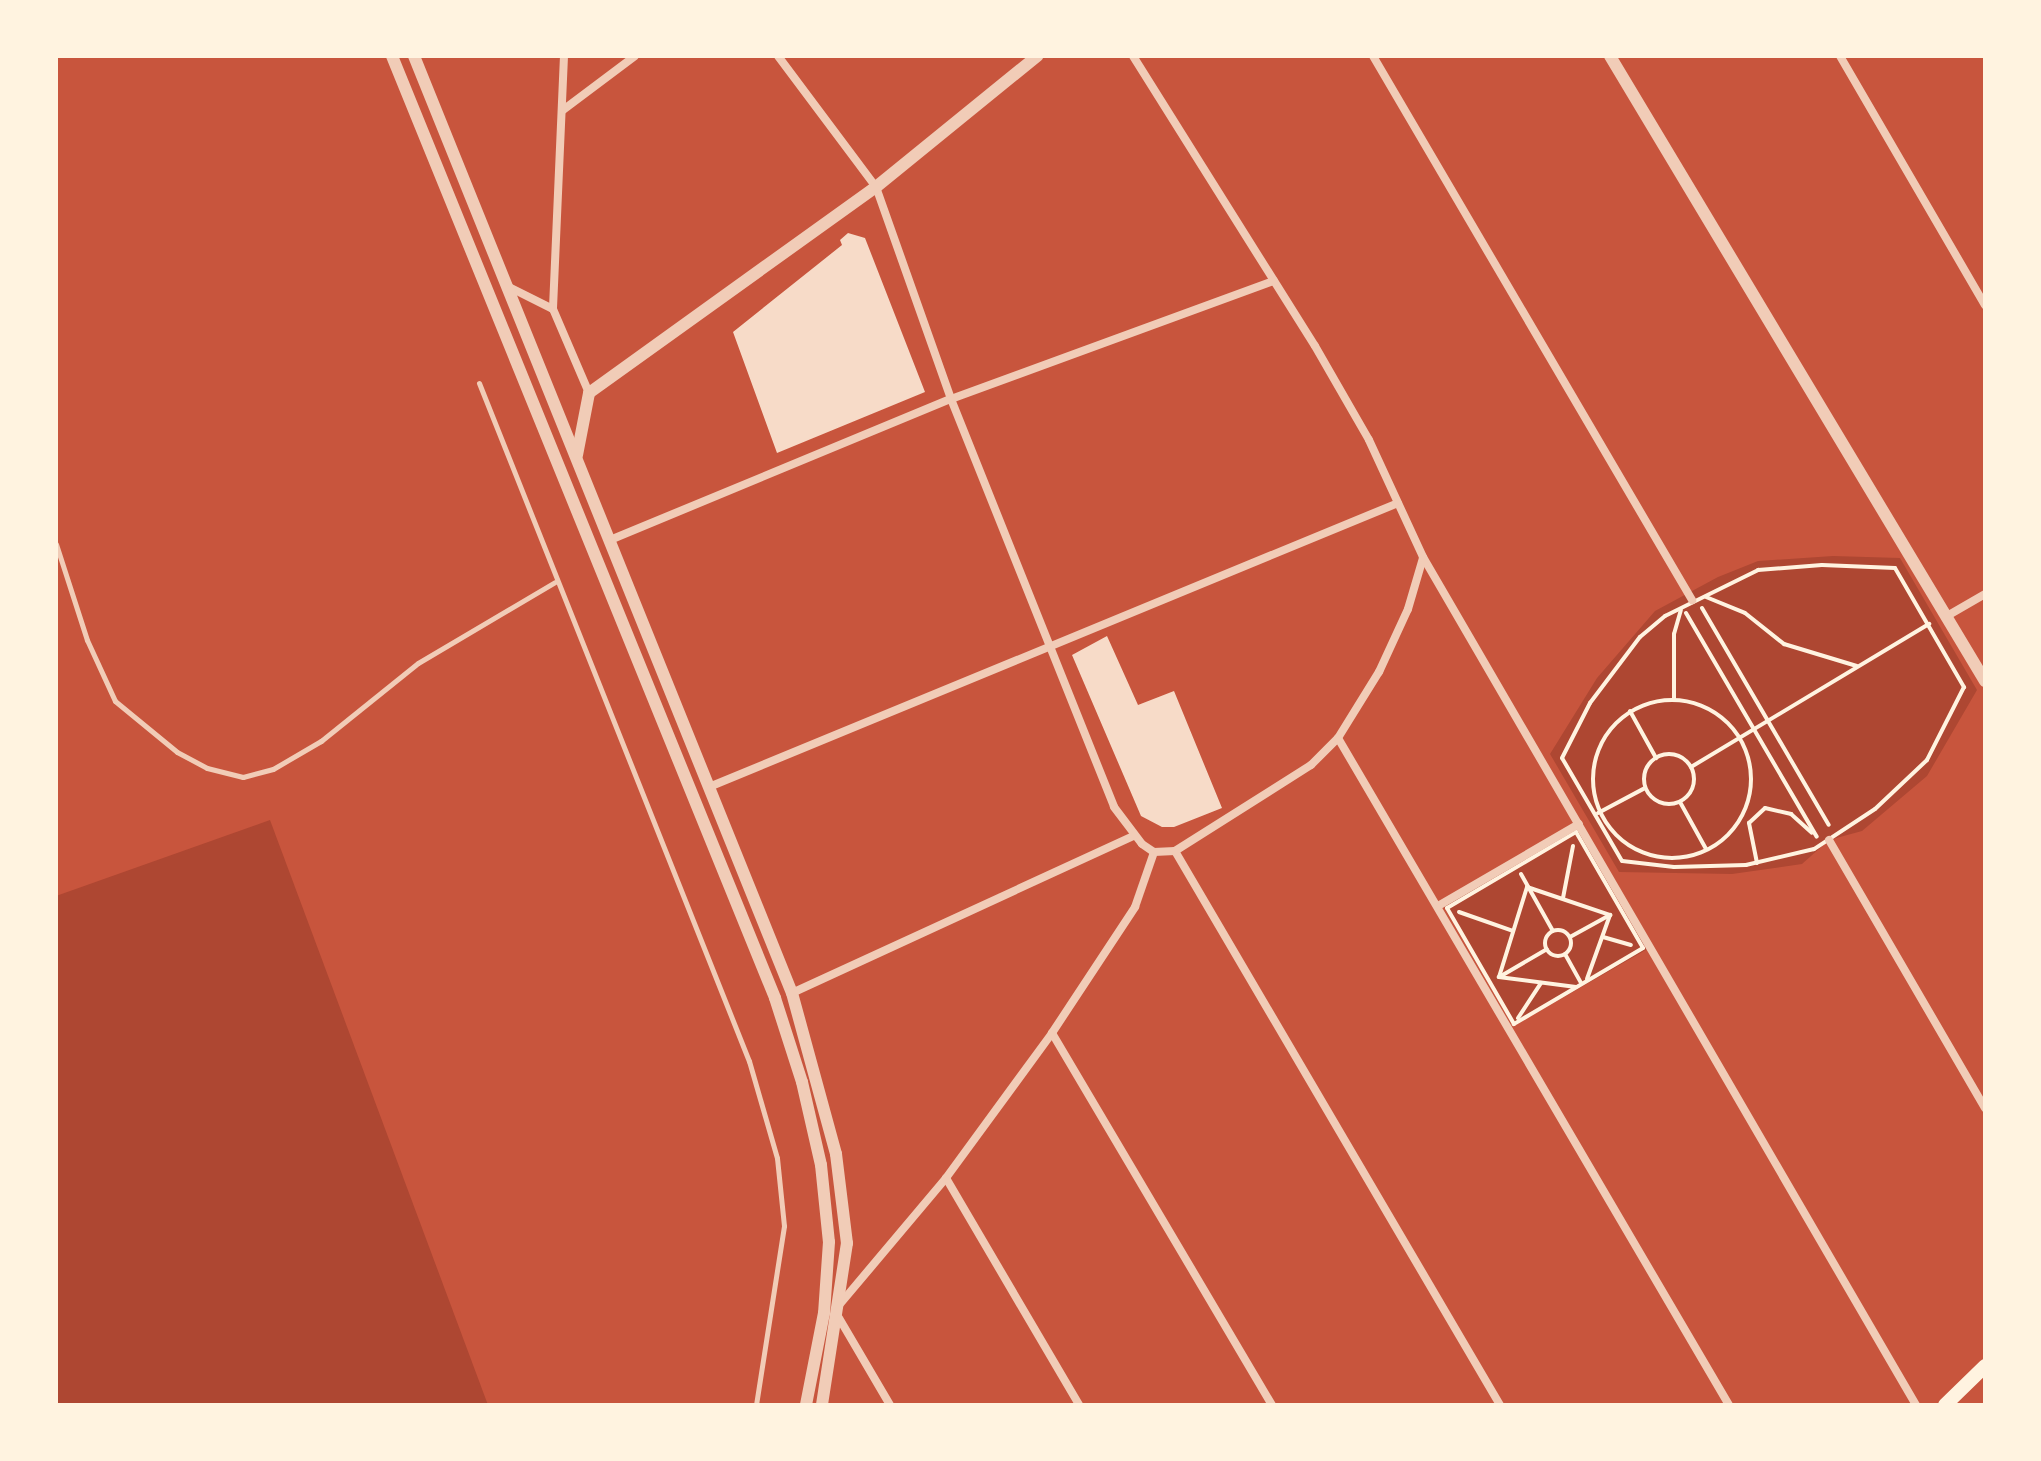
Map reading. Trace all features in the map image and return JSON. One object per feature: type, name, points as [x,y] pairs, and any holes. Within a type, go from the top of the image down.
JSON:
[{"type":"main road","points":[[1945,1405],[1985,1366]]},
{"type":"street","points":[[392,56],[775,998],[802,1082],[821,1165],[829,1242],[824,1313],[806,1405]]},
{"type":"street","points":[[414,56],[792,993],[836,1154],[847,1243],[839,1318],[822,1405]]},
{"type":"street","points":[[564,56],[553,309],[589,393],[577,455]]},
{"type":"street","points":[[563,110],[635,56]]},
{"type":"street","points":[[778,56],[876,187],[951,399],[1114,807],[1134,836],[1154,852],[1175,851],[1282,786],[1338,738],[1396,637],[1423,557]]},
{"type":"street","points":[[589,393],[876,187],[1037,56]]},
{"type":"street","points":[[1133,56],[1369,440],[1423,557],[1577,828],[1916,1405]]},
{"type":"street","points":[[1373,56],[1694,600]]},
{"type":"street","points":[[1610,56],[1985,681]]},
{"type":"street","points":[[1840,56],[1985,305]]},
{"type":"street","points":[[610,540],[951,399],[1274,281]]},
{"type":"street","points":[[506,285],[553,309]]},
{"type":"street","points":[[709,787],[1049,644],[1398,503]]},
{"type":"street","points":[[1947,616],[1985,594]]},
{"type":"street","points":[[1338,738],[1442,907],[1729,1405]]},
{"type":"street","points":[[1442,907],[1577,828]]},
{"type":"street","points":[[792,993],[1134,836]]},
{"type":"street","points":[[1829,840],[1985,1108]]},
{"type":"street","points":[[1175,851],[1500,1405]]},
{"type":"street","points":[[840,1304],[946,1178],[1052,1033],[1135,907],[1154,852]]},
{"type":"street","points":[[1052,1033],[1272,1405]]},
{"type":"street","points":[[946,1178],[1079,1405]]},
{"type":"street","points":[[839,1318],[890,1405]]},
{"type":"lane","points":[[479,383],[555,582],[743,1046],[777,1158],[784,1226],[756,1405]]},
{"type":"lane","points":[[56,544],[87,640],[115,701],[177,752],[207,768],[243,777],[273,769],[321,741],[418,663],[555,582]]},
{"type":"path","points":[[1694,600],[1640,637],[1590,703],[1562,758],[1598,814],[1612,832],[1633,849],[1660,858],[1685,858],[1706,850],[1729,835],[1751,791],[1751,766],[1740,737],[1707,708],[1674,700],[1630,711],[1609,729],[1596,753],[1592,781],[1598,814],[1622,861],[1674,867],[1757,863],[1829,840],[1898,791],[1946,730],[1964,687],[1895,568],[1758,570],[1694,600]]},
{"type":"path","points":[[1694,600],[1768,720],[1829,840]]},
{"type":"path","points":[[1674,700],[1674,634],[1683,608],[1694,600],[1721,601],[1806,654],[1857,666]]},
{"type":"path","points":[[1683,608],[1816,837]]},
{"type":"path","points":[[1691,767],[1927,624],[1947,616]]},
{"type":"path","points":[[1630,711],[1656,758]]},
{"type":"path","points":[[1679,756],[1691,767],[1694,783],[1680,802],[1660,803],[1645,788],[1644,774],[1656,758],[1679,756]]},
{"type":"path","points":[[1442,907],[1645,788]]},
{"type":"path","points":[[1680,802],[1706,850]]},
{"type":"path","points":[[1757,863],[1749,823],[1765,808],[1791,814],[1816,837],[1829,840]]},
{"type":"path","points":[[1563,898],[1577,828]]},
{"type":"path","points":[[1577,828],[1646,946]]},
{"type":"path","points":[[1516,864],[1553,931],[1570,937]]},
{"type":"path","points":[[1527,887],[1610,915]]},
{"type":"path","points":[[1499,977],[1527,887]]},
{"type":"path","points":[[1442,907],[1513,931]]},
{"type":"path","points":[[1442,907],[1512,1027]]},
{"type":"path","points":[[1581,984],[1565,954],[1570,937],[1623,907]]},
{"type":"path","points":[[1581,984],[1610,915]]},
{"type":"path","points":[[1547,949],[1547,937],[1553,931]]},
{"type":"path","points":[[1603,937],[1646,946]]},
{"type":"path","points":[[1512,1027],[1646,946]]},
{"type":"path","points":[[1487,984],[1547,949],[1565,954]]},
{"type":"path","points":[[1499,977],[1541,983],[1581,984]]},
{"type":"path","points":[[1512,1027],[1541,983]]},
{"type":"shaded area","points":[[1833,556],[1900,558],[1977,690],[1927,776],[1862,831],[1829,840],[1802,864],[1732,874],[1619,872],[1550,754],[1597,678],[1655,611],[1718,577],[1758,561]]},
{"type":"shaded area","points":[[270,820],[488,1405],[56,1405],[56,896]]},
{"type":"shaded area","points":[[1577,829],[1646,949],[1513,1026],[1444,906]]},
{"type":"building","points":[[848,233],[865,238],[925,392],[777,453],[733,332],[842,245],[840,240]]},
{"type":"building","points":[[1107,636],[1138,705],[1174,691],[1222,808],[1174,827],[1162,827],[1141,816],[1072,655]]}]
